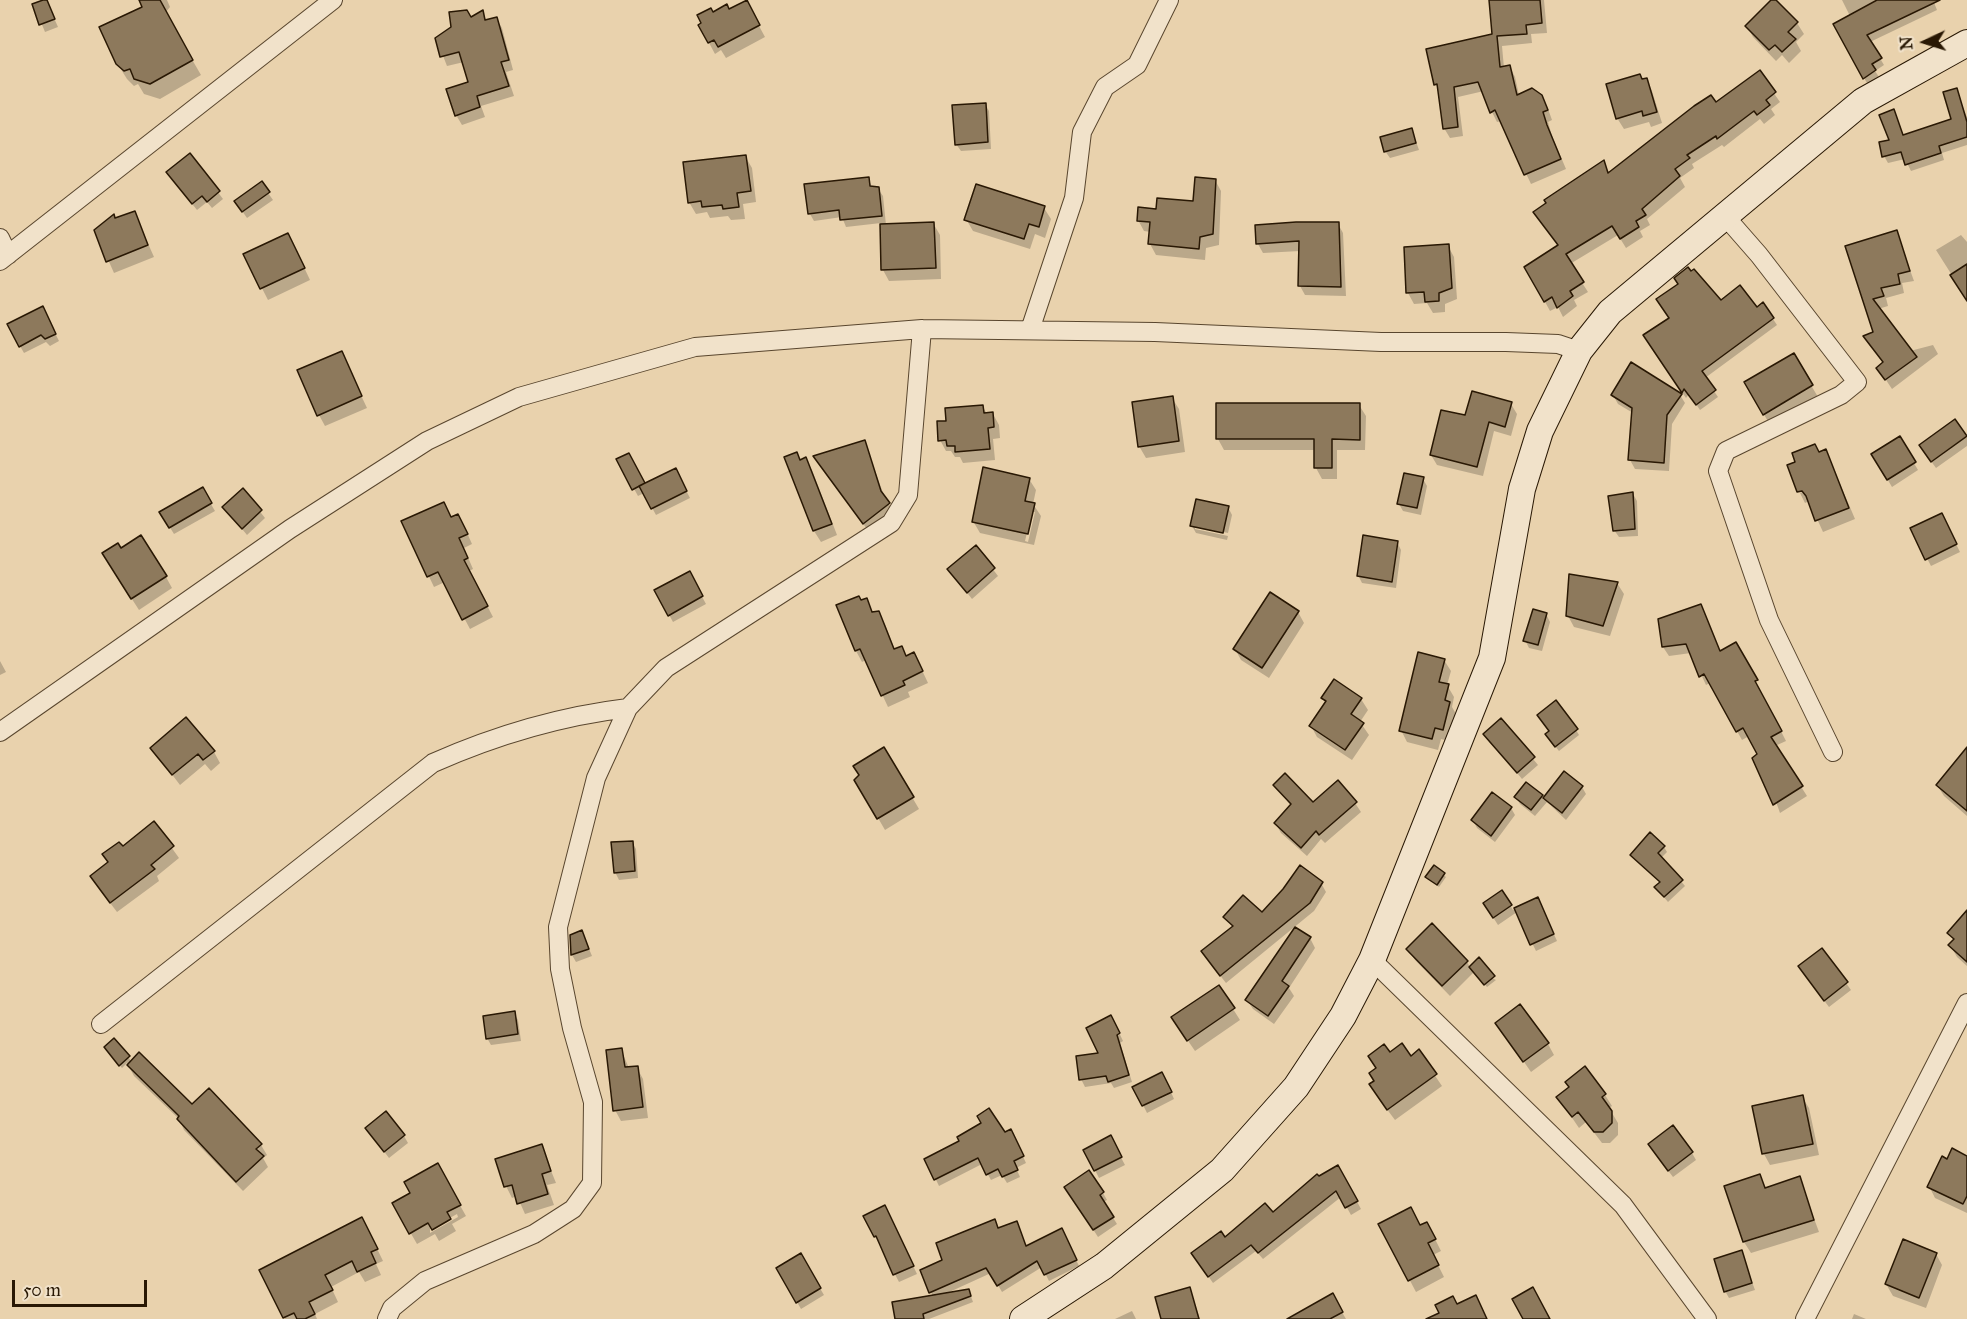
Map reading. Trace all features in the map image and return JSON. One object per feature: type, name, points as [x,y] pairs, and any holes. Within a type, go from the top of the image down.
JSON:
[{"type":"street","points":[[3,251],[333,0]]},
{"type":"street","points":[[1030,330],[1074,198],[1082,132],[1105,87],[1137,65],[1169,0]]},
{"type":"street","points":[[1023,1319],[1104,1266],[1222,1170],[1296,1087],[1343,1016],[1372,960],[1492,658],[1521,489],[1540,431],[1578,351],[1610,312],[1863,101],[1967,42]]},
{"type":"street","points":[[1724,215],[1759,255],[1857,382],[1841,395],[1726,452],[1718,471],[1769,620],[1833,752]]},
{"type":"street","points":[[387,1319],[392,1308],[426,1281],[534,1234],[573,1209],[592,1183],[593,1101],[572,1028],[560,969],[558,927],[596,778],[628,708],[666,668],[891,523],[909,495],[922,329]]},
{"type":"street","points":[[0,732],[329,504],[427,441],[519,397],[694,347],[922,329],[1155,332],[1381,342],[1506,342],[1558,344],[1578,351]]},
{"type":"street","points":[[101,1024],[433,763],[471,746],[586,713],[628,708]]},
{"type":"street","points":[[1372,960],[1623,1205],[1707,1319]]},
{"type":"street","points":[[1805,1319],[1967,1003]]},
{"type":"building","points":[[47,0],[55,19],[39,25],[32,4]]},
{"type":"building","points":[[139,0],[160,0],[193,60],[150,84],[134,79],[130,69],[124,71],[116,64],[99,27],[142,7]]},
{"type":"building","points":[[747,0],[760,25],[718,47],[714,40],[708,43],[698,25],[701,23],[697,15],[711,8],[713,12],[727,4],[729,9]]},
{"type":"building","points":[[1489,0],[1540,0],[1542,23],[1526,25],[1527,34],[1497,36],[1500,67],[1510,65],[1517,95],[1532,88],[1542,95],[1548,110],[1543,112],[1561,159],[1524,175],[1495,110],[1490,113],[1478,82],[1454,87],[1458,127],[1443,129],[1437,84],[1434,85],[1426,49],[1492,34]]},
{"type":"building","points":[[1771,0],[1776,0],[1798,22],[1788,32],[1796,39],[1782,52],[1775,45],[1769,50],[1745,26]]},
{"type":"building","points":[[1877,0],[1940,0],[1867,35],[1882,58],[1872,64],[1876,70],[1863,79],[1833,24]]},
{"type":"building","points":[[467,10],[471,17],[483,10],[485,20],[497,17],[509,60],[501,62],[509,86],[477,96],[480,107],[455,116],[446,89],[468,82],[459,52],[440,57],[435,38],[451,27],[449,12]]},
{"type":"building","points":[[1760,70],[1776,92],[1766,100],[1770,105],[1757,115],[1754,111],[1717,139],[1716,136],[1687,155],[1690,158],[1675,169],[1680,176],[1642,209],[1646,215],[1636,221],[1639,227],[1620,239],[1612,226],[1566,254],[1584,282],[1570,291],[1573,296],[1557,308],[1552,297],[1544,302],[1524,267],[1558,245],[1533,212],[1546,203],[1544,200],[1604,160],[1608,173],[1694,106],[1711,95],[1716,102]]},
{"type":"building","points":[[1640,74],[1642,79],[1647,78],[1657,112],[1643,116],[1642,111],[1616,119],[1606,84]]},
{"type":"building","points":[[1957,88],[1967,122],[1967,137],[1939,146],[1941,153],[1905,165],[1901,152],[1882,157],[1879,142],[1889,140],[1879,115],[1894,109],[1903,135],[1951,119],[1943,92]]},
{"type":"building","points":[[986,103],[988,142],[955,145],[952,105]]},
{"type":"building","points":[[1412,128],[1416,143],[1384,152],[1380,137]]},
{"type":"building","points":[[190,153],[220,191],[207,202],[202,196],[192,204],[166,172]]},
{"type":"building","points":[[746,155],[751,191],[737,193],[739,207],[723,209],[722,205],[702,207],[701,201],[688,203],[683,162]]},
{"type":"building","points":[[869,177],[870,186],[879,187],[882,216],[840,220],[839,210],[808,214],[804,184]]},
{"type":"building","points":[[1195,177],[1216,179],[1213,234],[1200,237],[1199,249],[1148,244],[1150,222],[1137,221],[1138,207],[1156,209],[1157,198],[1193,201]]},
{"type":"building","points":[[262,181],[270,192],[242,212],[234,201]]},
{"type":"building","points":[[976,184],[1045,206],[1039,227],[1029,224],[1024,239],[964,220]]},
{"type":"building","points":[[135,211],[148,245],[106,262],[94,230],[114,214],[115,218]]},
{"type":"building","points":[[934,222],[936,268],[881,270],[880,224]]},
{"type":"building","points":[[1339,222],[1341,287],[1298,286],[1299,241],[1256,244],[1255,225]]},
{"type":"building","points":[[1897,230],[1910,271],[1898,274],[1900,284],[1881,288],[1884,296],[1873,299],[1917,357],[1885,380],[1876,368],[1883,362],[1863,336],[1873,332],[1845,246]]},
{"type":"building","points":[[288,233],[305,268],[260,289],[243,254]]},
{"type":"building","points":[[1449,244],[1452,288],[1439,293],[1439,301],[1425,302],[1424,292],[1406,293],[1404,247]]},
{"type":"building","points":[[1967,264],[1967,301],[1950,275]]},
{"type":"building","points":[[1688,267],[1691,271],[1694,269],[1721,300],[1740,285],[1757,307],[1763,302],[1774,318],[1702,371],[1716,390],[1696,405],[1684,389],[1682,393],[1643,335],[1669,318],[1656,299],[1678,284],[1674,278]]},
{"type":"building","points":[[43,306],[56,334],[45,339],[41,335],[19,347],[7,324]]},
{"type":"building","points":[[342,351],[362,396],[317,416],[297,370]]},
{"type":"building","points":[[1794,353],[1813,385],[1763,415],[1744,382]]},
{"type":"building","points":[[1631,362],[1682,394],[1667,415],[1664,463],[1628,460],[1632,408],[1611,395]]},
{"type":"building","points":[[1472,391],[1512,402],[1505,427],[1489,422],[1477,467],[1430,455],[1441,410],[1465,415]]},
{"type":"building","points":[[1173,396],[1179,441],[1138,447],[1132,402]]},
{"type":"building","points":[[1216,403],[1360,403],[1360,440],[1332,439],[1332,468],[1314,468],[1314,439],[1216,439]]},
{"type":"building","points":[[983,405],[984,413],[993,412],[994,427],[988,428],[990,449],[955,452],[955,446],[947,446],[946,440],[938,441],[937,421],[946,421],[945,408]]},
{"type":"building","points":[[1955,419],[1967,436],[1931,462],[1919,445]]},
{"type":"building","points":[[1900,436],[1916,462],[1887,480],[1871,454]]},
{"type":"building","points":[[865,440],[881,491],[890,503],[863,524],[813,456]]},
{"type":"building","points":[[1815,444],[1819,452],[1826,449],[1849,508],[1815,521],[1806,496],[1802,491],[1797,492],[1787,465],[1795,462],[1792,453]]},
{"type":"building","points":[[797,452],[800,460],[806,457],[832,524],[813,531],[784,457]]},
{"type":"building","points":[[629,453],[645,483],[632,490],[616,459]]},
{"type":"building","points":[[983,467],[1030,478],[1025,501],[1035,503],[1028,534],[972,522]]},
{"type":"building","points":[[676,468],[687,491],[651,509],[639,486]]},
{"type":"building","points":[[1404,473],[1424,477],[1417,508],[1397,504]]},
{"type":"building","points":[[203,487],[212,503],[169,528],[159,512]]},
{"type":"building","points":[[243,488],[262,510],[242,529],[222,507]]},
{"type":"building","points":[[1633,492],[1635,529],[1613,531],[1608,496]]},
{"type":"building","points":[[1196,499],[1229,506],[1223,533],[1190,526]]},
{"type":"building","points":[[444,502],[451,517],[458,514],[468,534],[459,538],[468,558],[464,560],[488,606],[462,620],[438,572],[427,577],[401,521]]},
{"type":"building","points":[[1942,513],[1957,544],[1925,560],[1910,528]]},
{"type":"building","points":[[141,535],[167,576],[131,599],[102,553],[118,543],[121,548]]},
{"type":"building","points":[[1363,535],[1398,541],[1392,582],[1357,576]]},
{"type":"building","points":[[976,545],[995,568],[967,593],[947,569]]},
{"type":"building","points":[[690,571],[703,596],[668,616],[654,590]]},
{"type":"building","points":[[1569,574],[1618,582],[1603,626],[1566,616]]},
{"type":"building","points":[[1270,592],[1299,611],[1262,668],[1233,649]]},
{"type":"building","points":[[859,596],[861,600],[867,598],[872,612],[879,611],[894,649],[902,646],[906,656],[914,652],[923,671],[903,681],[905,685],[881,696],[860,649],[855,651],[836,605]]},
{"type":"building","points":[[1701,604],[1720,651],[1736,642],[1758,680],[1755,681],[1782,731],[1771,737],[1803,786],[1773,805],[1752,758],[1757,754],[1743,728],[1736,732],[1704,674],[1699,677],[1686,644],[1662,647],[1658,619]]},
{"type":"building","points":[[1533,609],[1547,613],[1538,645],[1523,641]]},
{"type":"building","points":[[1418,652],[1445,659],[1439,682],[1449,684],[1445,700],[1450,702],[1443,730],[1435,728],[1432,739],[1399,731]]},
{"type":"building","points":[[1334,679],[1362,698],[1351,714],[1364,723],[1345,750],[1309,726],[1326,701],[1321,698]]},
{"type":"building","points":[[1556,700],[1578,729],[1555,747],[1545,734],[1549,731],[1537,715]]},
{"type":"building","points":[[186,717],[215,751],[203,760],[198,754],[172,775],[150,748]]},
{"type":"building","points":[[1501,718],[1535,757],[1517,773],[1483,734]]},
{"type":"building","points":[[884,747],[914,797],[877,819],[854,780],[859,775],[853,766]]},
{"type":"building","points":[[1967,747],[1967,811],[1936,785]]},
{"type":"building","points":[[1564,771],[1583,786],[1562,813],[1543,798]]},
{"type":"building","points":[[1285,773],[1313,802],[1338,780],[1357,802],[1319,835],[1316,831],[1301,848],[1274,823],[1291,804],[1273,785]]},
{"type":"building","points":[[1526,782],[1543,795],[1531,810],[1514,797]]},
{"type":"building","points":[[1492,792],[1512,807],[1491,836],[1471,820]]},
{"type":"building","points":[[154,821],[174,846],[151,865],[155,869],[110,903],[90,876],[108,862],[102,854],[119,842],[123,846]]},
{"type":"building","points":[[1650,832],[1665,846],[1658,853],[1683,880],[1664,897],[1654,887],[1660,882],[1630,855]]},
{"type":"building","points":[[633,841],[635,871],[614,873],[611,842]]},
{"type":"building","points":[[1300,865],[1323,882],[1310,903],[1220,976],[1201,951],[1233,926],[1223,917],[1243,895],[1262,912],[1283,889]]},
{"type":"building","points":[[1434,865],[1445,873],[1437,885],[1425,877]]},
{"type":"building","points":[[1502,890],[1512,905],[1493,918],[1483,903]]},
{"type":"building","points":[[1538,897],[1554,934],[1530,945],[1514,908]]},
{"type":"building","points":[[1967,910],[1967,962],[1948,945],[1954,939],[1947,933]]},
{"type":"building","points":[[1432,923],[1468,961],[1442,986],[1406,949]]},
{"type":"building","points":[[1295,927],[1311,937],[1282,981],[1289,986],[1268,1016],[1245,1000]]},
{"type":"building","points":[[582,930],[589,949],[571,955],[570,935]]},
{"type":"building","points":[[1822,948],[1848,982],[1824,1001],[1798,966]]},
{"type":"building","points":[[1479,957],[1495,976],[1484,985],[1469,967]]},
{"type":"building","points":[[1219,985],[1235,1008],[1187,1041],[1171,1017]]},
{"type":"building","points":[[1520,1004],[1549,1043],[1523,1062],[1495,1023]]},
{"type":"building","points":[[515,1011],[518,1034],[486,1039],[483,1016]]},
{"type":"building","points":[[1111,1015],[1120,1033],[1117,1035],[1129,1075],[1108,1082],[1106,1076],[1079,1080],[1076,1056],[1098,1053],[1086,1028]]},
{"type":"building","points":[[114,1038],[130,1056],[119,1066],[104,1047]]},
{"type":"building","points":[[1402,1043],[1411,1056],[1419,1049],[1437,1074],[1387,1110],[1369,1084],[1374,1081],[1369,1073],[1376,1068],[1368,1056],[1384,1044],[1390,1052]]},
{"type":"building","points":[[622,1048],[625,1067],[638,1066],[643,1107],[613,1111],[606,1050]]},
{"type":"building","points":[[139,1052],[192,1104],[209,1088],[262,1144],[256,1149],[264,1156],[236,1182],[177,1119],[179,1116],[127,1065]]},
{"type":"building","points":[[1585,1066],[1606,1094],[1602,1097],[1612,1111],[1612,1123],[1603,1132],[1594,1132],[1578,1112],[1572,1117],[1556,1097],[1569,1087],[1565,1082]]},
{"type":"building","points":[[1162,1072],[1172,1092],[1142,1106],[1132,1087]]},
{"type":"building","points":[[1803,1095],[1813,1144],[1762,1154],[1752,1106]]},
{"type":"building","points":[[989,1108],[1005,1132],[1011,1129],[1024,1156],[1014,1161],[1018,1170],[1002,1177],[998,1169],[986,1175],[978,1158],[934,1180],[924,1159],[959,1141],[957,1137],[981,1123],[977,1116]]},
{"type":"building","points":[[386,1111],[405,1135],[384,1152],[365,1128]]},
{"type":"building","points":[[1673,1125],[1693,1152],[1668,1171],[1648,1144]]},
{"type":"building","points":[[1111,1135],[1122,1157],[1094,1171],[1083,1150]]},
{"type":"building","points":[[542,1144],[551,1171],[542,1174],[548,1194],[517,1204],[512,1185],[504,1187],[495,1159]]},
{"type":"building","points":[[1952,1148],[1967,1156],[1967,1196],[1963,1204],[1927,1187],[1942,1156],[1947,1159]]},
{"type":"building","points":[[438,1163],[461,1205],[447,1212],[451,1219],[432,1230],[428,1223],[409,1234],[392,1203],[410,1193],[404,1182]]},
{"type":"building","points":[[1338,1165],[1358,1201],[1345,1208],[1336,1191],[1258,1253],[1251,1245],[1208,1277],[1191,1253],[1221,1231],[1225,1237],[1265,1203],[1273,1212],[1317,1174],[1319,1176]]},
{"type":"building","points":[[1089,1170],[1104,1192],[1100,1195],[1114,1217],[1093,1230],[1064,1187]]},
{"type":"building","points":[[1760,1174],[1765,1188],[1800,1176],[1814,1220],[1743,1242],[1724,1186]]},
{"type":"building","points":[[885,1205],[914,1266],[893,1275],[876,1236],[874,1237],[863,1216]]},
{"type":"building","points":[[1411,1207],[1420,1225],[1427,1222],[1436,1239],[1428,1243],[1439,1265],[1408,1281],[1378,1224]]},
{"type":"building","points":[[362,1217],[378,1249],[371,1252],[376,1263],[357,1272],[352,1261],[325,1275],[333,1290],[309,1302],[315,1314],[305,1319],[297,1319],[294,1313],[283,1318],[259,1270]]},
{"type":"building","points":[[995,1219],[998,1228],[1017,1221],[1026,1246],[1062,1228],[1077,1260],[1044,1275],[1037,1261],[997,1286],[986,1268],[929,1293],[920,1270],[942,1260],[936,1243]]},
{"type":"building","points":[[1903,1239],[1937,1253],[1919,1298],[1885,1284]]},
{"type":"building","points":[[1742,1250],[1752,1283],[1724,1292],[1714,1259]]},
{"type":"building","points":[[801,1253],[821,1288],[796,1303],[776,1268]]},
{"type":"building","points":[[1190,1287],[1199,1319],[1161,1319],[1155,1297]]},
{"type":"building","points":[[1533,1287],[1550,1319],[1523,1319],[1512,1299]]},
{"type":"building","points":[[969,1289],[971,1296],[923,1314],[924,1319],[895,1319],[892,1302]]},
{"type":"building","points":[[1333,1293],[1343,1312],[1330,1319],[1287,1319]]},
{"type":"building","points":[[1476,1295],[1487,1319],[1426,1319],[1439,1313],[1435,1305],[1453,1296],[1457,1304]]}]
